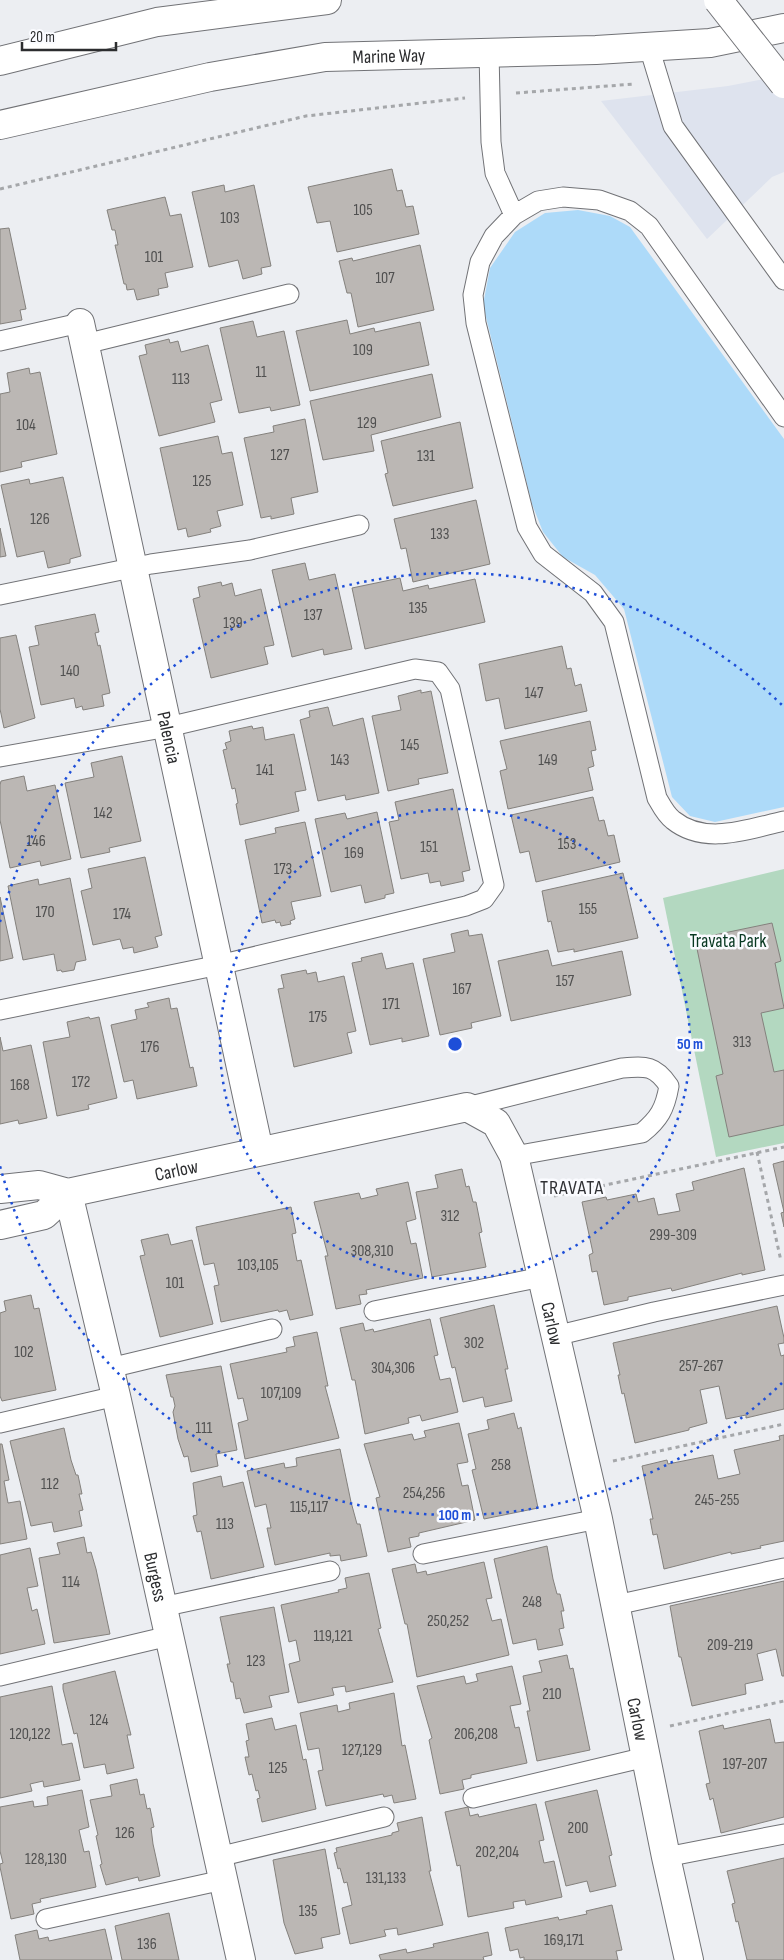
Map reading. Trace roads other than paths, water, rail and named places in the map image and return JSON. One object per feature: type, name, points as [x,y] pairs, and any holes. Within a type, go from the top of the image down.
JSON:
[{"type":"main road","points":[[0,61],[157,22],[263,3],[327,0]]},
{"type":"main road","points":[[718,0],[784,84]]},
{"type":"main road","name":"Marine Way","points":[[0,125],[210,77],[325,57],[649,47],[710,43],[784,28]]},
{"type":"main road","name":"Palencia","points":[[82,333],[259,1151]]},
{"type":"main road","name":"Carlow","points":[[0,1188],[39,1185],[68,1193],[467,1107],[496,1123],[514,1156],[586,1466],[689,1960]]},
{"type":"main road","points":[[0,1225],[44,1215],[68,1193]]},
{"type":"main road","name":"Burgess","points":[[68,1193],[110,1368],[241,1960]]},
{"type":"lane","points":[[649,47],[673,126],[784,280]]},
{"type":"lane","points":[[489,52],[491,142],[496,173],[514,215]]},
{"type":"lane","points":[[784,417],[649,226],[630,211],[598,200],[563,197],[538,201],[514,215],[494,236],[480,262],[473,295],[476,323],[527,527],[543,554],[593,593],[614,622],[656,798],[672,820],[695,831],[719,835],[784,821]]},
{"type":"lane","points":[[0,341],[82,333],[289,294]]},
{"type":"lane","points":[[0,595],[133,567],[250,550],[359,525]]},
{"type":"lane","points":[[0,757],[168,727],[415,669],[438,672],[450,689],[494,885],[484,899],[466,906],[219,964],[0,1010]]},
{"type":"lane","points":[[467,1107],[622,1068],[643,1066],[659,1071],[669,1086],[667,1099],[658,1119],[642,1133],[514,1156]]},
{"type":"lane","points":[[374,1311],[542,1277]]},
{"type":"lane","points":[[556,1336],[654,1312],[784,1285]]},
{"type":"lane","points":[[110,1368],[272,1329]]},
{"type":"lane","points":[[0,1423],[116,1396]]},
{"type":"lane","points":[[423,1554],[598,1519]]},
{"type":"lane","points":[[616,1605],[784,1568]]},
{"type":"lane","points":[[162,1607],[330,1571]]},
{"type":"lane","points":[[0,1676],[169,1636]]},
{"type":"lane","points":[[473,1798],[643,1745]]},
{"type":"lane","points":[[46,1919],[220,1869],[384,1817]]},
{"type":"lane","points":[[666,1857],[784,1834]]},
{"type":"water","points":[[578,210],[610,216],[630,227],[784,439],[784,807],[715,822],[690,816],[672,797],[624,609],[595,575],[563,557],[543,532],[532,504],[483,305],[490,268],[515,232],[545,213]]},
{"type":"district","name":"TRAVATA","points":[[572,1187]]},
{"type":"park label","name":"Travata Park","points":[[728,940]]}]
